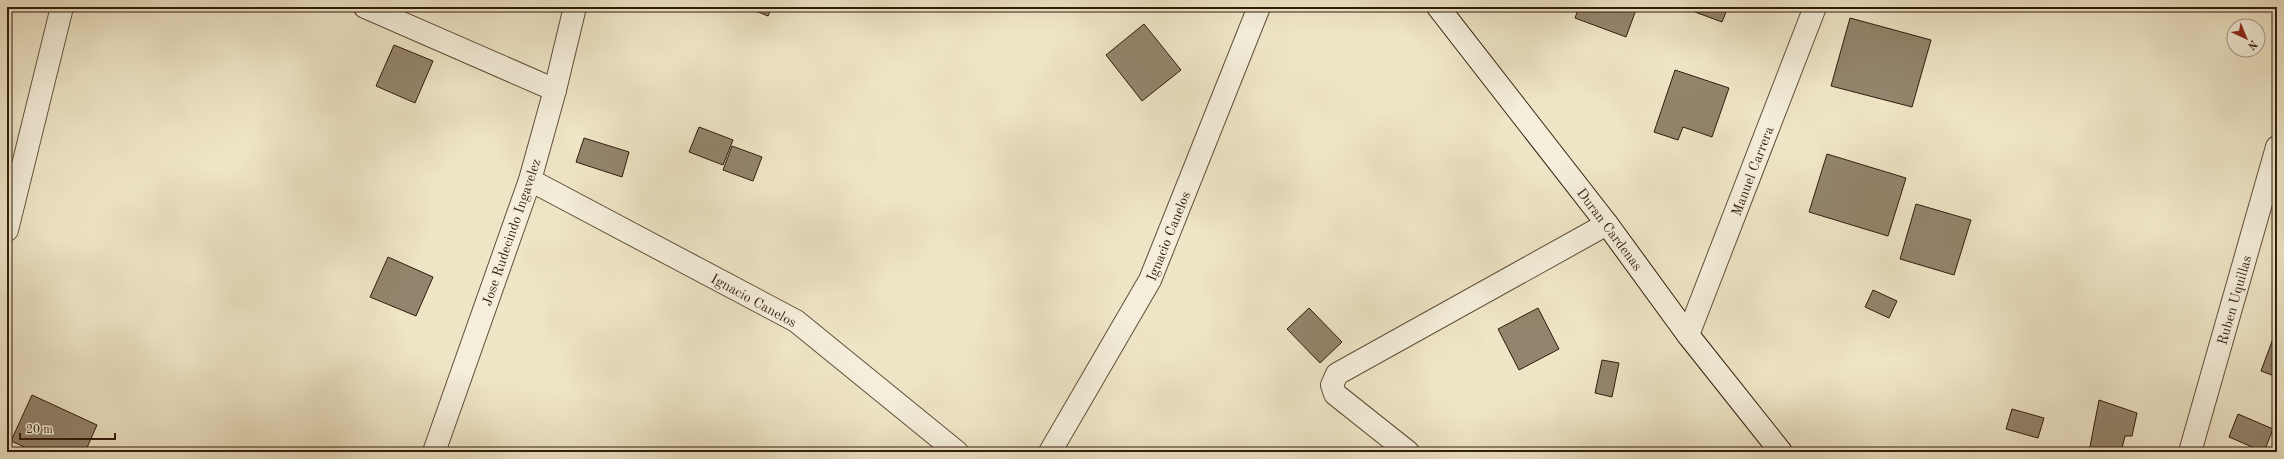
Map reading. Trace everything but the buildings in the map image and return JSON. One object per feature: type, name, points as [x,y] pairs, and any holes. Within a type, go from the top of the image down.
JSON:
[{"type":"street","points":[[7,230],[62,7]]},
{"type":"street","points":[[365,7],[555,90]]},
{"type":"street","name":"Jose Rudecindo Ingavelez","points":[[434,452],[530,180],[555,90],[574,7]]},
{"type":"street","name":"Ignacio Canelos","points":[[1050,452],[1150,280],[1259,7]]},
{"type":"street","name":"Duran Cardenas","points":[[1438,7],[1607,224],[1688,335],[1781,452]]},
{"type":"street","name":"Manuel Carrera","points":[[1688,335],[1815,7]]},
{"type":"street","name":"Ruben Uquillas","points":[[2190,452],[2277,147]]},
{"type":"street","name":"Ignacio Canelos","points":[[530,180],[796,321],[957,452]]},
{"type":"street","points":[[1408,452],[1335,394],[1332,385],[1336,374],[1607,224]]}]
